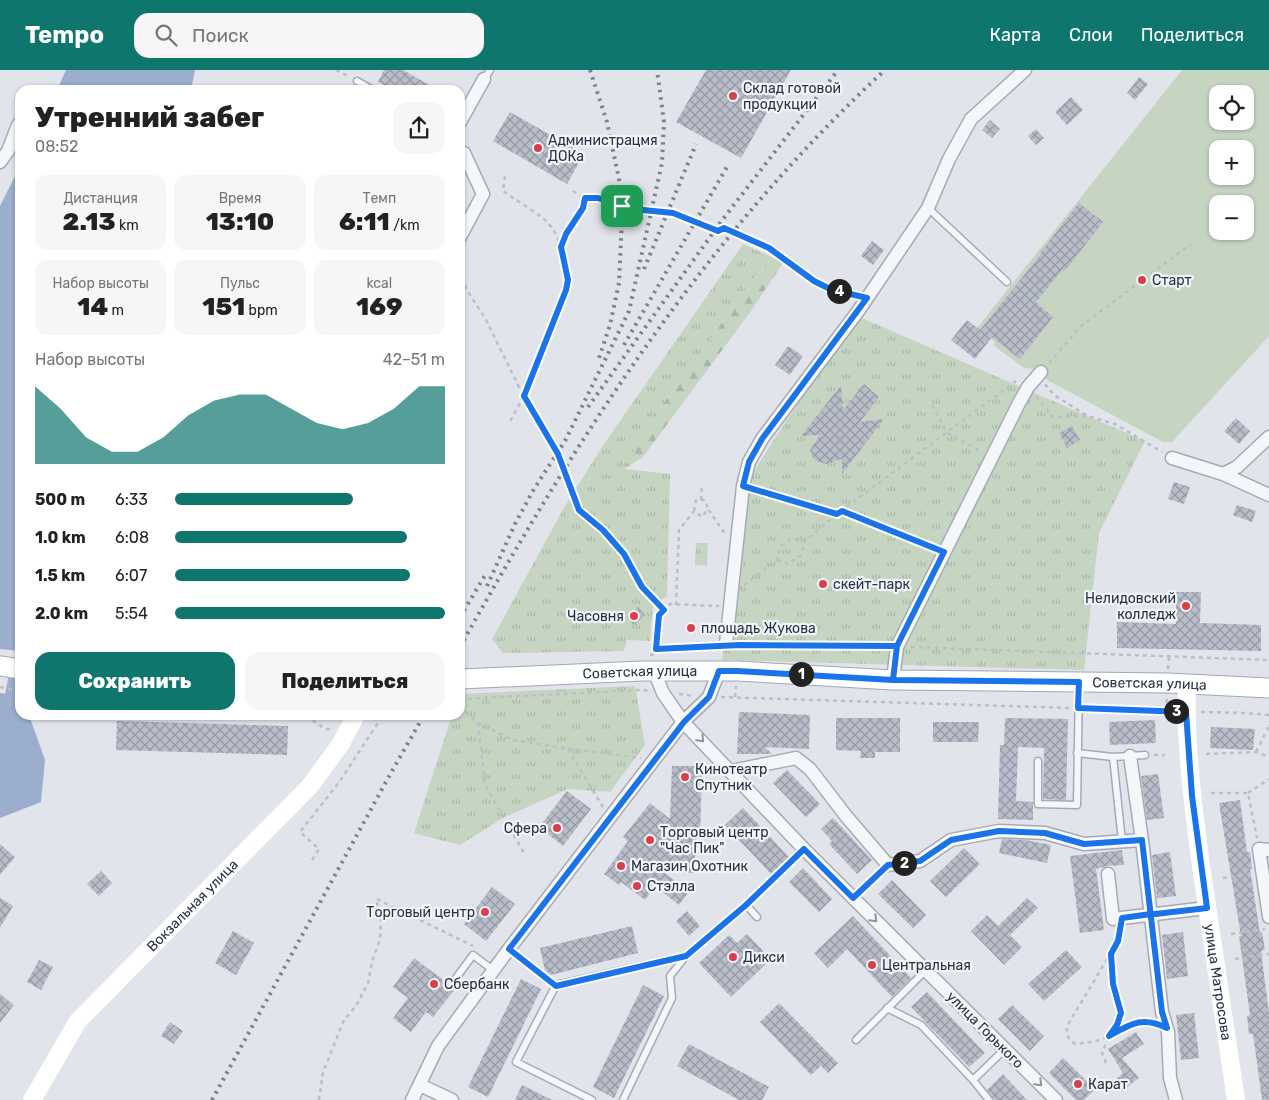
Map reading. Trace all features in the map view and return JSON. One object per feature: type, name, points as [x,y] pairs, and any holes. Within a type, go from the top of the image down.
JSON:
[{"type":"main road","name":"Советская улица","points":[[465,679],[652,663],[719,671],[893,680],[1187,684],[1269,688]]},
{"type":"main road","points":[[0,666],[15,668]]},
{"type":"main road","name":"улица Матросова","points":[[1187,684],[1186,712],[1192,796],[1236,1100]]},
{"type":"main road","name":"Вокзальная улица","points":[[32,1100],[78,1021],[310,786],[340,745],[354,720]]},
{"type":"street","points":[[728,645],[743,486],[749,462],[762,439],[867,298],[928,208],[949,159],[971,119],[1025,70]]},
{"type":"street","points":[[465,113],[487,74]]},
{"type":"street","points":[[0,162],[8,151],[15,133]]},
{"type":"street","points":[[465,155],[482,194],[465,227]]},
{"type":"street","points":[[893,680],[897,646],[1028,387],[1039,374]]},
{"type":"street","points":[[1223,474],[1237,468],[1269,437]]},
{"type":"street","points":[[1172,458],[1223,474],[1269,495]]},
{"type":"street","name":"улица Горького","points":[[652,663],[663,693],[684,722],[804,849],[1056,1100]]},
{"type":"street","points":[[412,1100],[438,1046],[493,970],[654,760],[684,722],[709,697],[719,671]]},
{"type":"street","points":[[1130,756],[1162,1012],[1167,1028],[1170,1078],[1176,1100]]},
{"type":"street","points":[[731,771],[796,758],[810,769],[846,816],[888,865],[920,861],[951,840],[999,831],[1045,833],[1084,844],[1142,840]]},
{"type":"street","points":[[1264,850],[1263,872],[1269,917]]},
{"type":"street","points":[[1108,874],[1113,919],[1207,908]]},
{"type":"street","points":[[420,1085],[452,1100]]},
{"type":"lane","points":[[357,81],[364,85]]},
{"type":"lane","points":[[928,208],[1008,282]]},
{"type":"lane","points":[[1038,761],[1038,804],[1076,805],[1079,682]]},
{"type":"lane","points":[[1078,753],[1113,757],[1145,755]]},
{"type":"lane","points":[[1113,757],[1122,841]]},
{"type":"lane","points":[[623,1100],[672,998],[670,976],[686,956],[746,905],[804,849]]},
{"type":"lane","points":[[746,905],[757,917]]},
{"type":"lane","points":[[509,949],[556,986]]},
{"type":"lane","points":[[456,978],[473,955],[493,970]]},
{"type":"lane","points":[[592,1100],[516,1062],[556,986],[686,956]]},
{"type":"lane","points":[[856,1040],[926,970]]},
{"type":"lane","points":[[887,1008],[921,1025],[973,1080],[989,1100]]},
{"type":"lane","points":[[973,1080],[1004,1049]]},
{"type":"path","points":[[336,70],[357,81]]},
{"type":"path","points":[[505,176],[502,191],[549,223],[561,247],[568,280],[566,290],[524,396],[509,423]]},
{"type":"path","points":[[573,191],[585,198],[598,198],[633,209],[673,213],[718,231],[724,228],[769,248],[814,281],[830,289],[867,298]]},
{"type":"path","points":[[561,247],[566,234],[583,208],[585,198]]},
{"type":"path","points":[[1172,458],[1114,424],[1087,416],[1054,395],[1039,374],[1081,326],[1191,244]]},
{"type":"path","points":[[465,287],[486,320],[524,396],[558,454],[579,510],[603,530],[624,554],[642,587],[664,610]]},
{"type":"path","points":[[777,560],[788,564],[801,555],[805,540],[837,514],[1016,381],[1028,387],[1053,417],[1087,416]]},
{"type":"path","points":[[932,405],[947,432],[992,458]]},
{"type":"path","points":[[701,500],[702,484]]},
{"type":"path","points":[[743,486],[837,514]]},
{"type":"path","points":[[676,605],[679,530],[694,511],[696,500],[705,500],[708,510],[725,532],[725,542]]},
{"type":"path","points":[[694,511],[702,517],[708,510]]},
{"type":"path","points":[[842,511],[944,552]]},
{"type":"path","points":[[652,663],[656,649],[659,615],[670,604],[731,601],[777,560],[780,547],[791,539],[805,540]]},
{"type":"path","points":[[656,649],[728,645],[897,646],[1269,660]]},
{"type":"path","points":[[2,687],[15,690]]},
{"type":"path","points":[[465,699],[642,690],[709,697],[1186,712],[1245,712],[1269,715]]},
{"type":"path","points":[[465,711],[478,723],[513,740],[654,760]]},
{"type":"path","points":[[313,720],[325,729],[333,729],[349,720]]},
{"type":"path","points":[[312,860],[320,849],[300,832],[340,781],[381,720]]},
{"type":"path","points":[[478,723],[485,785],[524,853]]},
{"type":"path","points":[[1256,752],[1269,726]]},
{"type":"path","points":[[568,749],[610,818]]},
{"type":"path","points":[[1206,754],[1256,752],[1269,757]]},
{"type":"path","points":[[1211,793],[1248,793],[1269,779]]},
{"type":"path","points":[[1248,793],[1264,850]]},
{"type":"path","points":[[853,898],[888,865]]},
{"type":"path","points":[[1223,878],[1263,872]]},
{"type":"path","points":[[319,1100],[323,1072],[344,1020],[356,1006],[368,983],[372,962],[380,939],[382,918],[376,899],[477,948]]},
{"type":"path","points":[[1122,918],[1118,941],[1067,1026],[1066,1034],[1069,1040],[1075,1044],[1087,1043],[1109,1036],[1137,1022],[1154,1022],[1167,1028]]},
{"type":"path","points":[[1231,934],[1269,928]]},
{"type":"path","points":[[1106,1063],[1102,1053],[1109,1036],[1117,1025],[1121,1013],[1113,984],[1111,954]]},
{"type":"path","points":[[1235,959],[1269,954]]},
{"type":"green space","name":"Старт","points":[[1182,70],[1269,70],[1269,336],[1172,442],[1163,442],[1049,381],[1034,369],[1024,368],[993,345],[995,342],[977,328]]},
{"type":"green space","points":[[743,244],[772,257],[740,295],[694,365],[647,424],[625,469],[670,474],[667,596],[653,605],[650,641],[627,640],[624,651],[503,653],[492,639],[565,506],[602,447]]},
{"type":"green space","points":[[772,257],[783,263],[751,311],[643,457],[624,469],[647,424],[694,365],[740,295]]},
{"type":"green space","points":[[855,315],[1145,441],[1099,533],[1084,670],[722,660],[750,477]]},
{"type":"green space","points":[[696,543],[708,543],[707,566],[695,565]]},
{"type":"green space","points":[[635,686],[645,745],[610,792],[568,789],[503,818],[460,845],[414,833],[450,720],[465,720],[465,694]]},
{"type":"water","points":[[66,70],[195,70],[192,85],[59,85]]},
{"type":"water","points":[[15,176],[15,650],[0,649],[0,206]]},
{"type":"water","points":[[0,693],[15,695],[15,720],[31,720],[45,760],[41,802],[0,818]]},
{"type":"building","points":[[384,70],[403,70],[429,85],[384,85],[378,82]]},
{"type":"building","name":"Склад готовой продукции","points":[[706,70],[791,70],[741,158],[676,122]]},
{"type":"building","points":[[1139,77],[1148,84],[1135,100],[1127,93]]},
{"type":"building","points":[[1071,97],[1083,110],[1067,125],[1055,112]]},
{"type":"building","name":"Администрацмя ДОКа","points":[[510,112],[584,154],[567,184],[493,141]]},
{"type":"building","points":[[990,120],[1000,129],[992,138],[982,130]]},
{"type":"building","points":[[1036,129],[1044,138],[1036,145],[1028,136]]},
{"type":"building","points":[[1079,203],[1103,222],[1064,272],[1062,270],[1036,302],[1053,317],[1020,359],[992,337],[975,359],[951,340],[967,320],[980,330]]},
{"type":"building","points":[[872,241],[884,250],[873,265],[861,256]]},
{"type":"building","points":[[788,346],[803,356],[790,375],[775,365]]},
{"type":"building","points":[[864,384],[879,397],[860,422],[884,419],[842,474],[842,459],[826,464],[816,461],[812,456],[810,450],[820,435],[801,436],[841,385],[843,410]]},
{"type":"building","points":[[1236,418],[1250,431],[1239,444],[1224,431]]},
{"type":"building","points":[[1072,426],[1080,440],[1067,448],[1059,433]]},
{"type":"building","points":[[1174,482],[1190,487],[1184,504],[1168,499]]},
{"type":"building","points":[[1237,505],[1256,511],[1252,522],[1233,515]]},
{"type":"building","points":[[1176,592],[1201,592],[1200,623],[1261,625],[1261,651],[1117,648],[1117,622],[1176,624]]},
{"type":"building","points":[[638,607],[645,615],[634,625],[627,617]]},
{"type":"building","points":[[739,712],[810,715],[809,749],[765,747],[772,754],[737,754]]},
{"type":"building","points":[[836,718],[900,718],[900,752],[875,752],[875,758],[860,758],[861,751],[836,750]]},
{"type":"building","points":[[1005,718],[1068,719],[1066,800],[1043,799],[1044,748],[1018,747],[1016,801],[1033,802],[1033,820],[998,819],[1000,745],[1004,745]]},
{"type":"building","points":[[1155,720],[1156,743],[1110,745],[1109,722]]},
{"type":"building","points":[[117,721],[288,726],[287,755],[116,750]]},
{"type":"building","points":[[933,722],[979,722],[978,742],[933,742]]},
{"type":"building","points":[[1211,727],[1255,729],[1253,750],[1210,748]]},
{"type":"building","points":[[672,766],[702,766],[700,839],[696,839],[694,873],[662,871],[689,891],[679,905],[655,886],[645,900],[621,882],[619,885],[604,874],[628,841],[623,837],[650,803],[670,819]]},
{"type":"building","points":[[787,770],[820,804],[806,817],[773,783]]},
{"type":"building","points":[[1158,774],[1164,818],[1147,820],[1141,776]]},
{"type":"building","points":[[567,791],[591,809],[563,846],[539,827]]},
{"type":"building","points":[[1240,800],[1247,852],[1250,852],[1252,869],[1250,869],[1260,933],[1262,932],[1265,950],[1261,951],[1269,1013],[1269,1100],[1262,1100],[1253,1034],[1249,1034],[1247,1016],[1250,1015],[1239,936],[1241,936],[1219,803]]},
{"type":"building","points":[[743,808],[789,857],[771,874],[725,825]]},
{"type":"building","points":[[833,818],[872,860],[857,874],[829,844],[832,841],[821,829]]},
{"type":"building","points":[[1002,839],[1026,840],[1051,845],[1047,863],[999,853]]},
{"type":"building","points":[[0,844],[15,857],[0,875]]},
{"type":"building","points":[[964,848],[980,864],[946,897],[930,881]]},
{"type":"building","points":[[1122,850],[1124,865],[1096,869],[1104,930],[1080,933],[1070,856]]},
{"type":"building","points":[[1170,852],[1176,896],[1157,898],[1152,855]]},
{"type":"building","points":[[803,868],[832,899],[819,912],[789,882]]},
{"type":"building","points":[[101,871],[112,883],[99,896],[87,884]]},
{"type":"building","points":[[892,880],[926,915],[913,928],[878,894]]},
{"type":"building","points":[[492,887],[515,904],[486,941],[464,924]]},
{"type":"building","points":[[0,898],[13,906],[0,928]]},
{"type":"building","points":[[1027,898],[1038,908],[1010,935],[1022,947],[1004,965],[971,931],[987,915],[998,926]]},
{"type":"building","points":[[687,911],[700,926],[689,936],[676,921]]},
{"type":"building","points":[[853,916],[911,978],[892,997],[847,949],[828,968],[814,953]]},
{"type":"building","points":[[632,926],[638,953],[551,975],[545,970],[540,948]]},
{"type":"building","points":[[233,931],[254,943],[236,975],[215,963]]},
{"type":"building","points":[[1183,932],[1188,976],[1167,979],[1162,935]]},
{"type":"building","points":[[747,934],[771,959],[731,997],[699,963],[729,935],[737,943]]},
{"type":"building","points":[[1066,950],[1082,967],[1044,1001],[1028,984]]},
{"type":"building","points":[[414,958],[455,989],[433,1017],[426,1012],[411,1032],[393,1018],[408,998],[393,987]]},
{"type":"building","points":[[39,960],[53,967],[41,990],[27,982]]},
{"type":"building","points":[[521,979],[541,989],[488,1097],[468,1087]]},
{"type":"building","points":[[643,985],[664,996],[614,1098],[593,1087]]},
{"type":"building","points":[[927,992],[985,1053],[969,1067],[911,1007]]},
{"type":"building","points":[[0,994],[14,1005],[0,1023]]},
{"type":"building","points":[[779,1003],[838,1063],[828,1073],[821,1066],[811,1075],[760,1022]]},
{"type":"building","points":[[1012,1005],[1044,1036],[1030,1051],[998,1019]]},
{"type":"building","points":[[1194,1013],[1199,1058],[1181,1060],[1176,1015]]},
{"type":"building","points":[[170,1022],[183,1031],[174,1044],[161,1036]]},
{"type":"building","points":[[1136,1032],[1144,1044],[1122,1058],[1139,1078],[1122,1091],[1114,1081],[1123,1073],[1108,1049]]},
{"type":"building","points":[[689,1044],[769,1087],[762,1100],[739,1100],[677,1066]]},
{"type":"building","points":[[1063,1058],[1095,1089],[1084,1100],[1076,1100],[1049,1073]]},
{"type":"building","points":[[1003,1074],[1027,1100],[995,1100],[987,1090]]},
{"type":"building","points":[[522,1085],[552,1100],[515,1100]]},
{"type":"waterway","points":[[0,728],[12,716],[15,701]]},
{"type":"railway","points":[[590,70],[607,122],[623,198],[619,283],[610,325],[599,358]]},
{"type":"railway","points":[[487,586],[515,524],[534,489],[565,441],[629,311],[662,163],[664,122],[657,70]]},
{"type":"railway","points":[[588,407],[723,219],[838,70]]},
{"type":"railway","points":[[465,638],[551,491],[599,415],[703,269],[760,200],[820,133],[885,70]]},
{"type":"railway","points":[[644,269],[696,144]]},
{"type":"railway","points":[[624,345],[728,165]]},
{"type":"railway","points":[[465,609],[487,572]]},
{"type":"railway","points":[[212,1100],[421,720]]},
{"type":"place","name":"Склад готовой продукции","points":[[733,96]]},
{"type":"place","name":"Администрацмя ДОКа","points":[[538,148]]},
{"type":"place","name":"Старт","points":[[1142,280]]},
{"type":"place","name":"скейт-парк","points":[[823,584]]},
{"type":"place","name":"Нелидовский колледж","points":[[1186,606]]},
{"type":"place","name":"Часовня","points":[[634,616]]},
{"type":"place","name":"площадь Жукова","points":[[691,628]]},
{"type":"place","name":"Кинотеатр Спутник","points":[[685,777]]},
{"type":"place","name":"Сфера","points":[[557,828]]},
{"type":"place","name":"Торговый центр \"Час Пик\"","points":[[650,840]]},
{"type":"place","name":"Магазин Охотник","points":[[621,866]]},
{"type":"place","name":"Стэлла","points":[[637,886]]},
{"type":"place","name":"Торговый центр","points":[[485,912]]},
{"type":"place","name":"Дикси","points":[[733,957]]},
{"type":"place","name":"Центральная","points":[[872,965]]},
{"type":"place","name":"Сбербанк","points":[[434,984]]},
{"type":"place","name":"Карат","points":[[1078,1084]]},
{"type":"route","points":[[622,206],[598,198],[585,198],[583,208],[566,234],[561,247],[568,280],[566,290],[524,396],[558,454],[579,510],[603,530],[624,554],[642,587],[664,610],[659,615],[656,649],[740,645],[897,646],[893,680],[719,671],[709,697],[684,722],[509,949],[556,986],[686,956],[746,905],[804,849],[853,898],[888,865],[920,861],[951,840],[999,831],[1045,833],[1084,844],[1142,840],[1151,914],[1162,1012],[1167,1028],[1154,1022],[1137,1022],[1109,1036],[1117,1025],[1121,1013],[1113,984],[1111,954],[1118,941],[1122,918],[1151,914],[1207,908],[1192,796],[1186,712],[1078,708],[1079,682],[893,680],[897,646],[944,552],[842,511],[837,514],[743,486],[749,462],[762,439],[867,298],[830,289],[814,281],[769,248],[740,234],[724,228],[718,231],[673,213],[622,206]]}]
